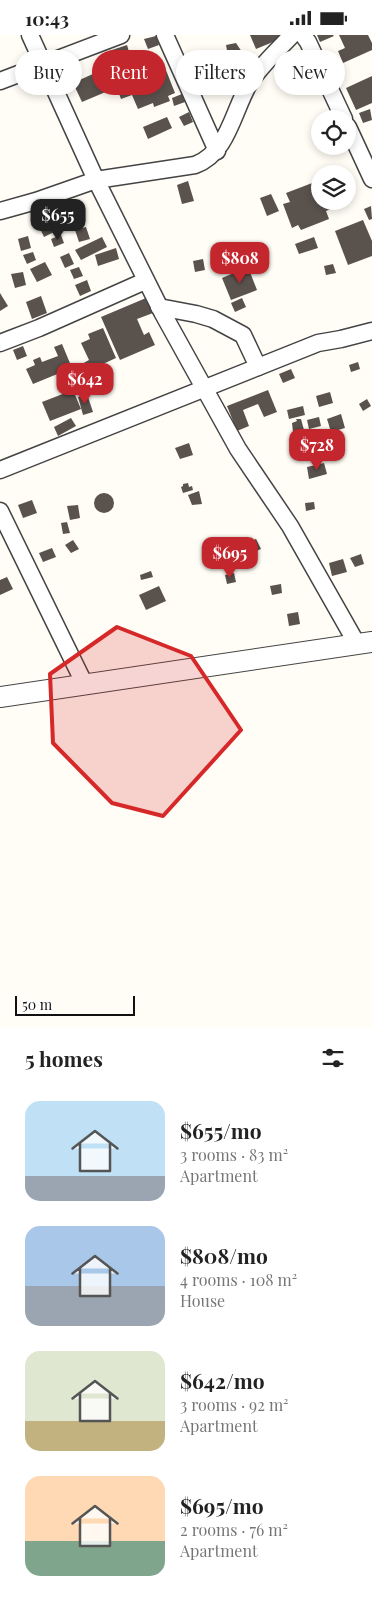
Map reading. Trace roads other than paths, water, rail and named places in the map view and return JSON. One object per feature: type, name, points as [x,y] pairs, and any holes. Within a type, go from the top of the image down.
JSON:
[{"type":"street","points":[[30,35],[37,50]]},
{"type":"street","points":[[81,50],[121,35]]},
{"type":"street","points":[[165,35],[216,151]]},
{"type":"street","points":[[0,211],[36,201],[96,180],[195,165],[210,158],[216,151],[250,84],[292,35]]},
{"type":"street","points":[[303,35],[340,110]]},
{"type":"street","points":[[0,81],[15,75]]},
{"type":"street","points":[[0,697],[365,643],[238,449],[145,281],[96,180],[58,95]]},
{"type":"street","points":[[356,144],[372,179]]},
{"type":"street","points":[[0,343],[39,329],[145,281]]},
{"type":"street","points":[[159,307],[205,316],[243,335],[258,367]]},
{"type":"street","points":[[0,470],[318,343],[372,331]]},
{"type":"street","points":[[0,511],[85,685]]}]
